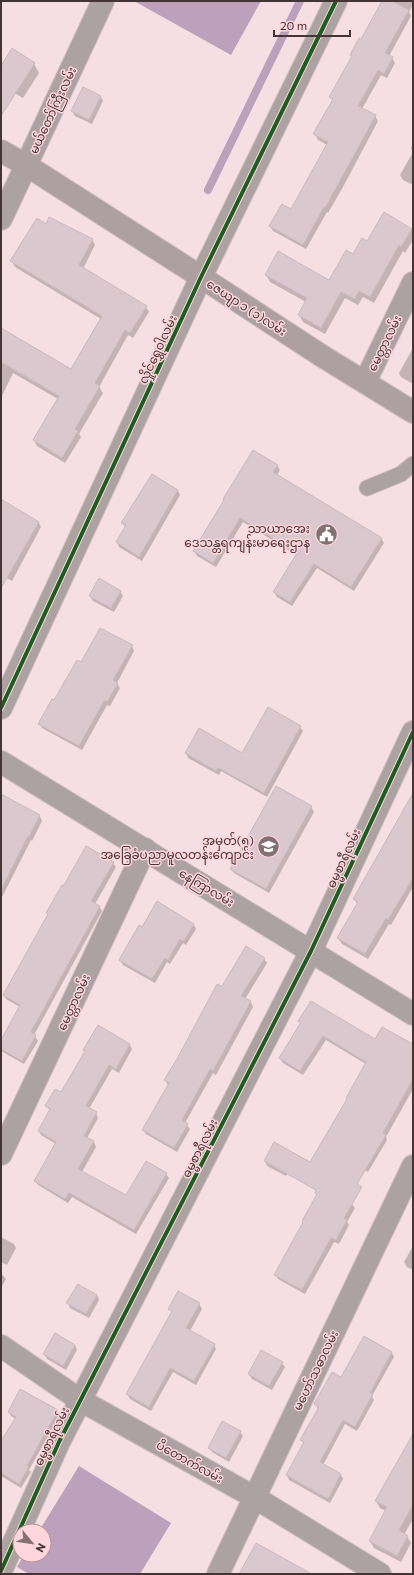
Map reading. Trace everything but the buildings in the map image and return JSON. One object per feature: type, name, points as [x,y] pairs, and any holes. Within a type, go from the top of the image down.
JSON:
[{"type":"street","name":"မယ်တော်ကြီးလမ်း","points":[[1,220],[103,1]]},
{"type":"street","name":"လှိုင်ရွှေဝါလမ်း","points":[[1,708],[201,277],[336,1]]},
{"type":"street","name":"ဇေယျာ ၁ (၁)လမ်း","points":[[1,151],[26,165],[322,356],[413,412]]},
{"type":"street","name":"မေတ္တာလမ်း","points":[[365,382],[413,283]]},
{"type":"street","name":"ဓမ္မစာရီလမ်း","points":[[1,1571],[59,1442],[80,1400],[311,951],[413,732]]},
{"type":"street","name":"နေကြာလမ်း","points":[[1,762],[413,1014]]},
{"type":"street","name":"မေတ္တာလမ်း","points":[[1,1154],[145,849]]},
{"type":"street","name":"မဟော်သဓာလမ်း","points":[[218,1574],[413,1166]]},
{"type":"street","name":"ပိတောက်လမ်း","points":[[1,1346],[80,1400],[254,1497],[380,1574]]},
{"type":"lane","points":[[366,488],[401,474],[413,464]]},
{"type":"shaded area","points":[[134,1],[261,1],[231,55]]},
{"type":"shaded area","points":[[79,1466],[171,1523],[140,1574],[29,1574],[17,1567],[19,1563],[52,1563],[52,1523],[44,1523]]},
{"type":"waterway","points":[[208,190],[300,1]]},
{"type":"cycle path","points":[[1,708],[201,277],[336,1]]},
{"type":"cycle path","points":[[1,1571],[59,1442],[311,951],[413,732]]},
{"type":"place","name":"သာယာအေး ဒေသန္တရကျန်းမာရေးဌာန","points":[[326,535]]},
{"type":"place","name":"အမှတ်(၅) အခြေခံပညာမူလတန်းကျောင်း","points":[[269,847]]}]
